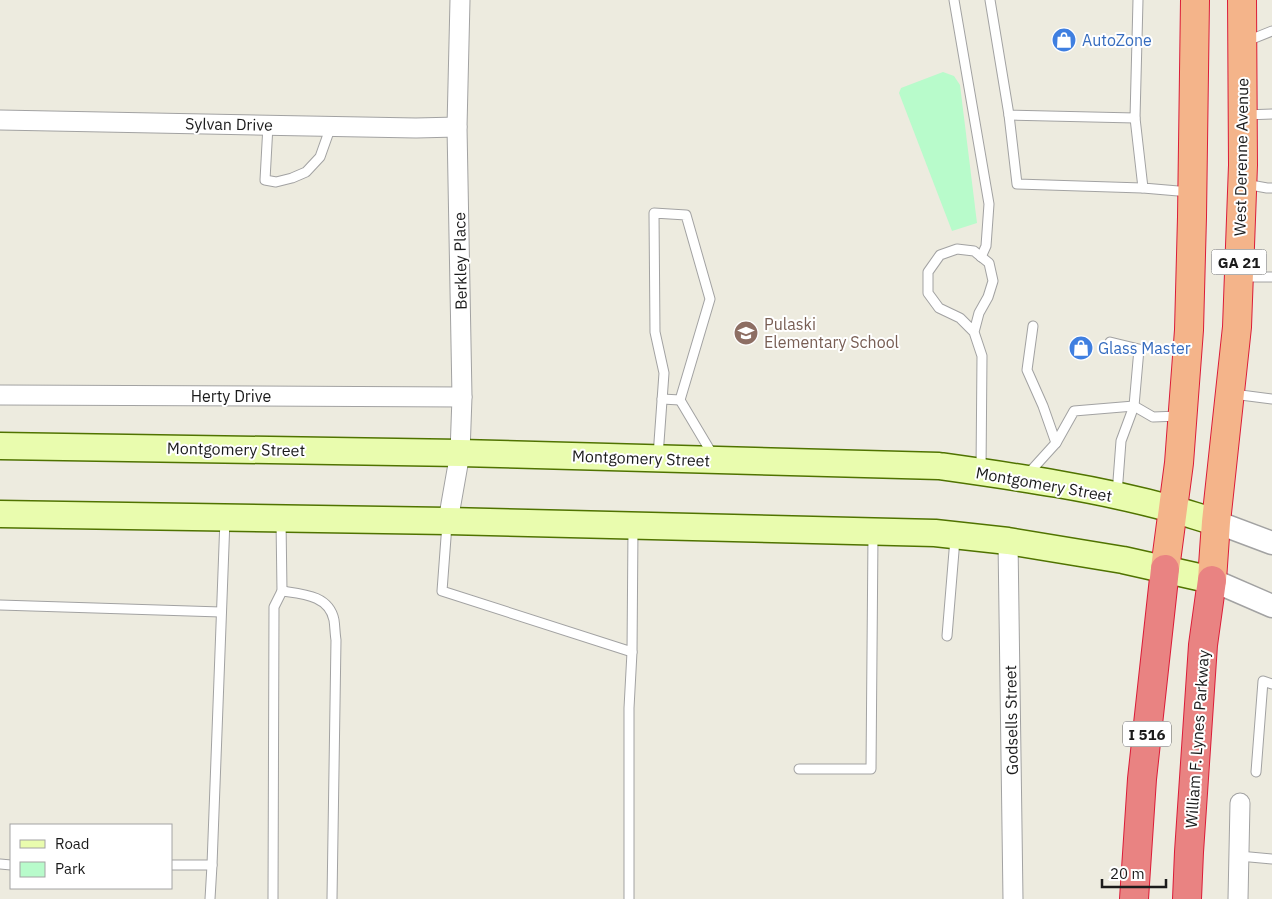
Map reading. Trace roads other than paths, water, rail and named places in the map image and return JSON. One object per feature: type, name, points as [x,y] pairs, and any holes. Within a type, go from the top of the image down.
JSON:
[{"type":"highway","name":"GA 21","points":[[1165,569],[1179,464],[1189,330],[1195,0]]},
{"type":"highway","name":"West Derenne Avenue","points":[[1216,522],[1237,326],[1243,184],[1242,0]]},
{"type":"highway","name":"GA 21","points":[[1212,580],[1216,522]]},
{"type":"highway","name":"I 516","points":[[1134,899],[1142,778],[1165,569]]},
{"type":"highway","name":"William F. Lynes Parkway","points":[[1187,899],[1203,645],[1212,580]]},
{"type":"main road","name":"Montgomery Street","points":[[0,446],[460,453],[938,466],[1117,496],[1173,509],[1216,522]]},
{"type":"main road","points":[[0,514],[448,521],[935,533],[1008,542],[1122,560],[1212,580]]},
{"type":"street","name":"Berkley Place","points":[[448,521],[460,453],[462,397],[457,127],[460,0]]},
{"type":"street","name":"Sylvan Drive","points":[[0,120],[457,127]]},
{"type":"street","name":"Herty Drive","points":[[0,395],[462,397]]},
{"type":"street","name":"Montgomery Street","points":[[1216,522],[1272,543]]},
{"type":"street","name":"Godsells Street","points":[[1008,542],[1013,899]]},
{"type":"street","points":[[1212,580],[1272,606]]},
{"type":"street","points":[[1238,899],[1240,803]]},
{"type":"lane","points":[[954,0],[988,204],[986,246],[981,257]]},
{"type":"lane","points":[[990,0],[1009,115],[1017,184],[1142,188],[1192,192]]},
{"type":"lane","points":[[1138,0],[1135,118],[1142,188]]},
{"type":"lane","points":[[1242,43],[1272,31]]},
{"type":"lane","points":[[1243,115],[1272,114]]},
{"type":"lane","points":[[1009,115],[1135,118]]},
{"type":"lane","points":[[268,125],[265,180],[276,182],[306,172],[320,157],[331,126]]},
{"type":"lane","points":[[1243,184],[1272,188]]},
{"type":"lane","points":[[658,458],[664,373],[655,332],[654,213],[686,215],[710,300],[680,400],[716,460]]},
{"type":"lane","points":[[974,332],[993,282],[989,264],[974,251],[957,248],[940,256],[928,272],[928,293],[939,308],[960,318],[974,332],[982,356],[981,472]]},
{"type":"lane","points":[[1239,277],[1272,277]]},
{"type":"lane","points":[[1033,326],[1027,370],[1043,406],[1056,443]]},
{"type":"lane","points":[[1110,342],[1139,350],[1134,406],[1121,440],[1117,496]]},
{"type":"lane","points":[[1229,394],[1272,399]]},
{"type":"lane","points":[[662,399],[680,400]]},
{"type":"lane","points":[[1024,479],[1056,443],[1074,411],[1134,406],[1153,417],[1182,416]]},
{"type":"lane","points":[[210,899],[225,517]]},
{"type":"lane","points":[[273,899],[274,607],[282,591],[281,518]]},
{"type":"lane","points":[[448,521],[442,590],[632,652]]},
{"type":"lane","points":[[629,899],[629,708],[632,652],[633,526]]},
{"type":"lane","points":[[799,769],[870,769],[873,532]]},
{"type":"lane","points":[[948,636],[955,535]]},
{"type":"lane","points":[[282,591],[313,596],[326,604],[333,618],[336,640],[332,899]]},
{"type":"lane","points":[[0,605],[221,612]]},
{"type":"lane","points":[[1256,772],[1263,682],[1272,684]]},
{"type":"lane","points":[[1238,856],[1272,859]]},
{"type":"lane","points":[[172,865],[212,865]]},
{"type":"place","name":"AutoZone","points":[[1064,40]]},
{"type":"place","name":"Pulaski Elementary School","points":[[746,333]]},
{"type":"place","name":"Glass Master","points":[[1081,348]]}]
